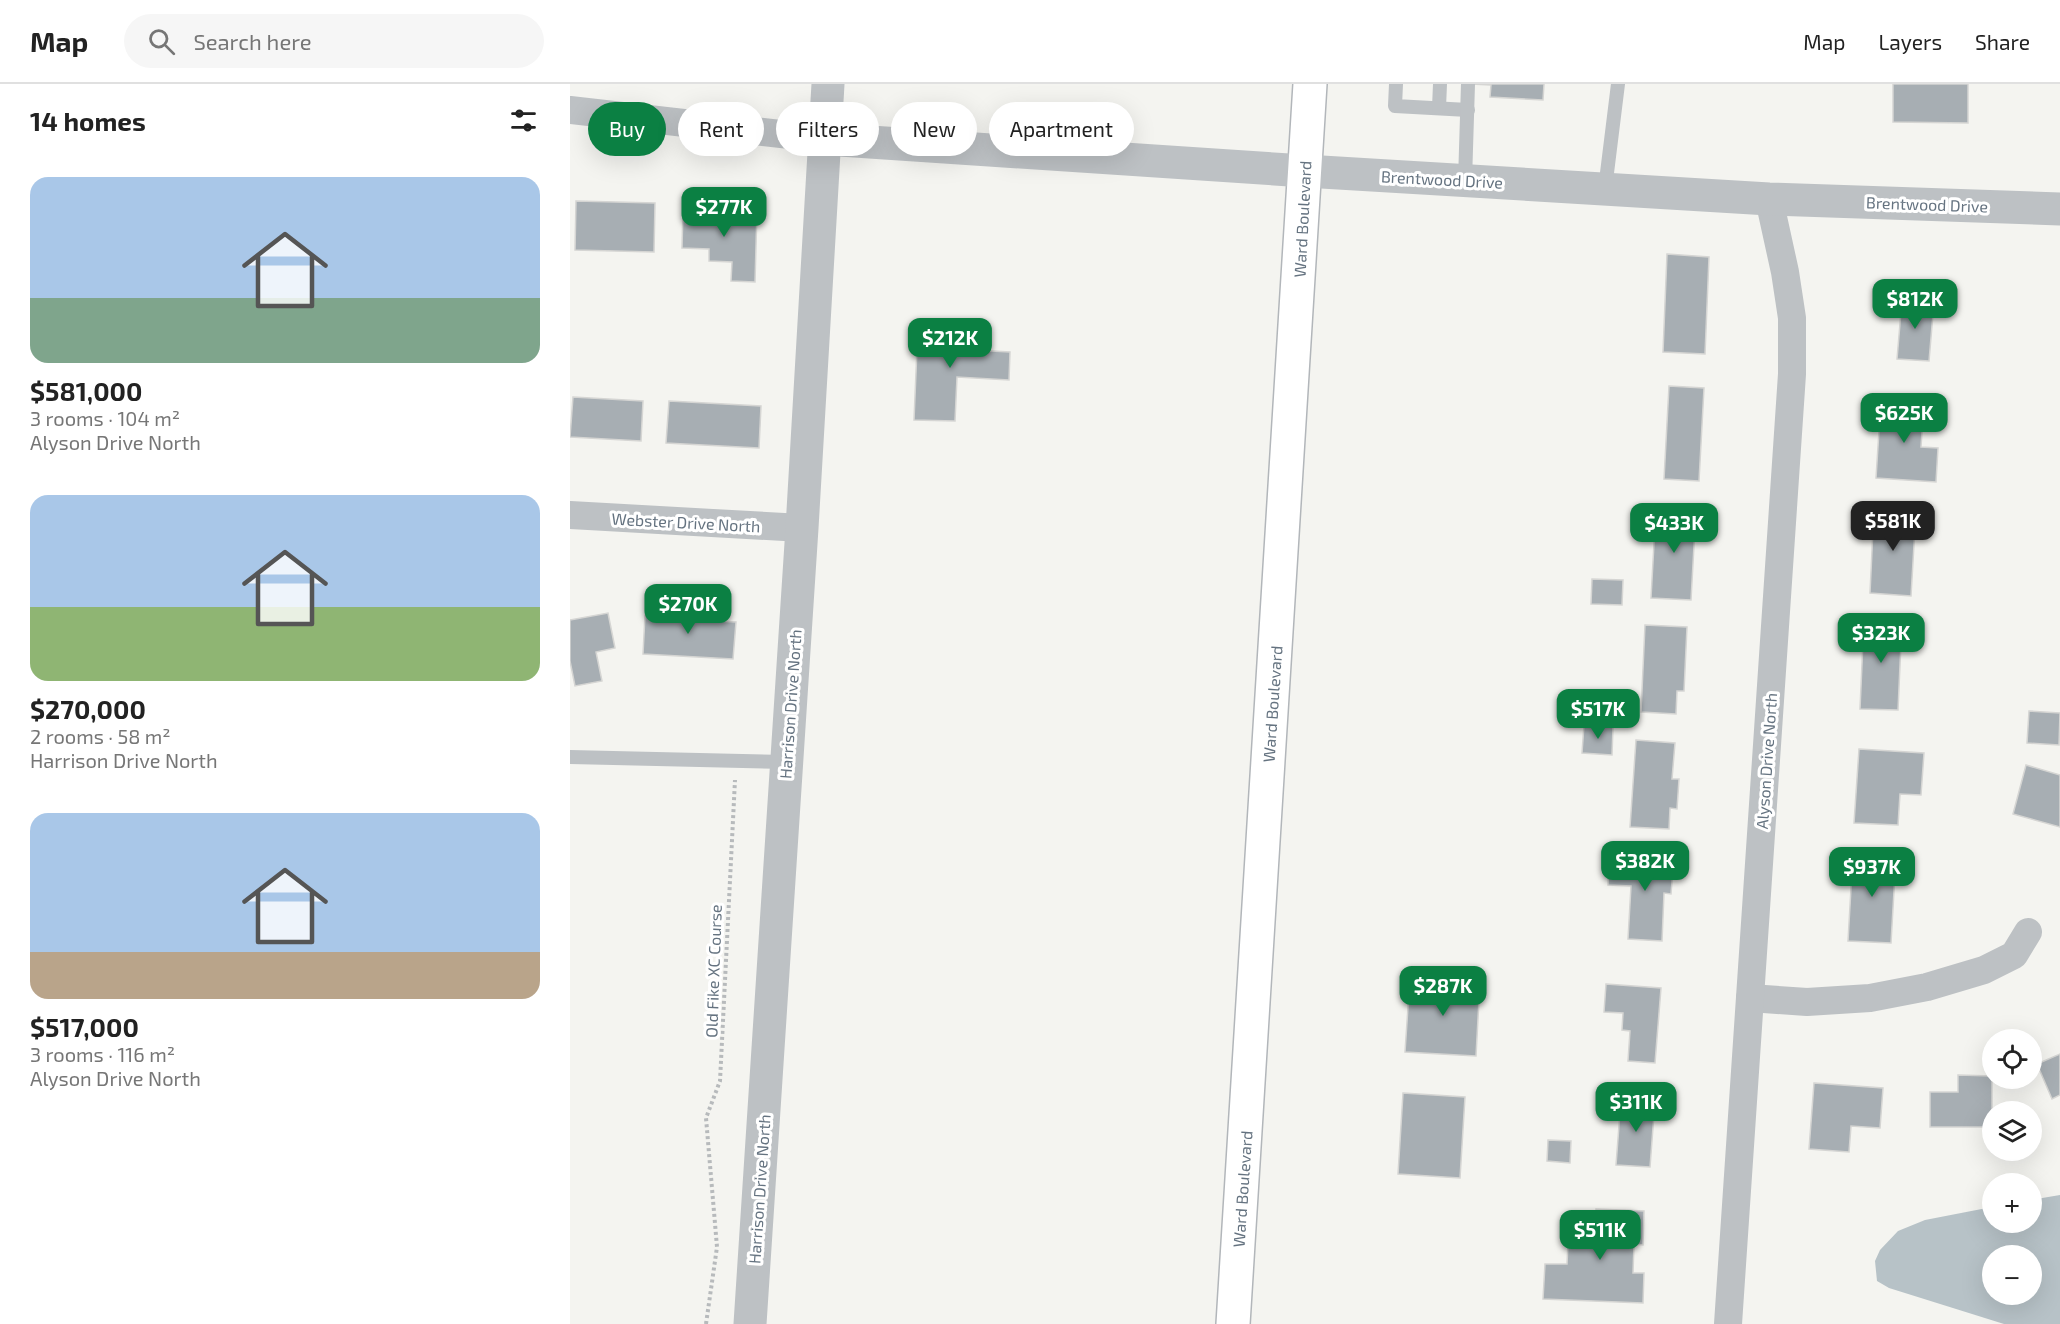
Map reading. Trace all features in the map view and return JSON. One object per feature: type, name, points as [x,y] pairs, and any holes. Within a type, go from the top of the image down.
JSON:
[{"type":"main road","name":"Ward Boulevard","points":[[1233,1324],[1310,84]]},
{"type":"street","name":"Harrison Drive North","points":[[827,102],[828,84]]},
{"type":"street","points":[[570,110],[776,133]]},
{"type":"street","name":"Brentwood Drive","points":[[879,143],[1769,199],[2060,209]]},
{"type":"street","name":"Harrison Drive North","points":[[750,1324],[824,156]]},
{"type":"street","name":"Alyson Drive North","points":[[1728,1324],[1792,374],[1792,318],[1785,272],[1769,199]]},
{"type":"street","name":"Webster Drive North","points":[[570,515],[802,528]]},
{"type":"street","points":[[1750,998],[1807,1002],[1870,998],[1927,987],[1984,970],[2014,955],[2028,932]]},
{"type":"lane","points":[[1396,84],[1395,106],[1468,110]]},
{"type":"lane","points":[[1439,108],[1440,84]]},
{"type":"lane","points":[[1465,181],[1468,84]]},
{"type":"lane","points":[[1605,189],[1618,84]]},
{"type":"lane","points":[[570,757],[786,762]]},
{"type":"path","name":"Old Fike XC Course","points":[[706,1324],[717,1247],[706,1118],[720,1081],[735,780],[724,779]]},
{"type":"shaded area","points":[[2060,1195],[2060,1324],[2004,1324],[1889,1288],[1877,1281],[1875,1261],[1880,1250],[1898,1231],[1925,1220],[1982,1209],[1982,1233],[2042,1233],[2042,1198]]},
{"type":"building","points":[[1471,84],[1544,84],[1543,100],[1490,97],[1491,85]]},
{"type":"building","points":[[1893,84],[1968,84],[1968,123],[1893,122]]},
{"type":"building","points":[[576,201],[655,203],[654,252],[575,250]]},
{"type":"building","points":[[683,209],[757,210],[755,282],[731,281],[732,262],[709,261],[709,249],[682,248]]},
{"type":"building","points":[[1667,254],[1709,257],[1705,354],[1663,352]]},
{"type":"building","points":[[1902,300],[1934,302],[1929,361],[1897,359]]},
{"type":"building","points":[[918,325],[974,327],[973,350],[1010,352],[1009,380],[957,377],[955,421],[914,420]]},
{"type":"building","points":[[1669,386],[1704,388],[1699,481],[1664,479]]},
{"type":"building","points":[[573,397],[643,401],[641,441],[570,437]]},
{"type":"building","points":[[1881,399],[1924,402],[1921,447],[1938,448],[1936,482],[1876,478]]},
{"type":"building","points":[[669,401],[761,406],[759,448],[666,443]]},
{"type":"building","points":[[1656,507],[1696,509],[1691,600],[1651,598]]},
{"type":"building","points":[[1874,508],[1916,510],[1911,596],[1870,593]]},
{"type":"building","points":[[1592,579],[1623,580],[1622,605],[1591,604]]},
{"type":"building","points":[[666,606],[699,609],[698,620],[736,622],[733,659],[643,654],[645,615],[665,617]]},
{"type":"building","points":[[608,613],[615,648],[596,652],[602,681],[575,686],[570,661],[570,620]]},
{"type":"building","points":[[1864,619],[1902,620],[1898,710],[1860,709]]},
{"type":"building","points":[[1645,625],[1687,627],[1684,691],[1677,691],[1676,714],[1641,712]]},
{"type":"building","points":[[2029,711],[2060,713],[2059,745],[2027,743]]},
{"type":"building","points":[[1584,725],[1613,727],[1612,755],[1582,753]]},
{"type":"building","points":[[1636,740],[1675,743],[1672,779],[1679,779],[1677,809],[1670,808],[1669,829],[1630,827]]},
{"type":"building","points":[[1859,749],[1924,753],[1921,795],[1900,794],[1898,825],[1854,823]]},
{"type":"building","points":[[2026,765],[2060,775],[2060,827],[2013,814]]},
{"type":"building","points":[[1853,853],[1896,856],[1891,943],[1848,941]]},
{"type":"building","points":[[1624,855],[1674,857],[1671,894],[1664,893],[1662,941],[1628,939],[1631,886],[1608,885],[1609,862],[1624,863]]},
{"type":"building","points":[[1410,977],[1480,981],[1476,1056],[1405,1052]]},
{"type":"building","points":[[1606,984],[1661,988],[1655,1063],[1628,1061],[1630,1031],[1622,1030],[1623,1013],[1604,1012]]},
{"type":"building","points":[[2060,1054],[2060,1095],[2052,1099],[2042,1076],[2042,1062]]},
{"type":"building","points":[[1958,1075],[1982,1076],[1982,1089],[1992,1089],[1992,1101],[1982,1101],[1982,1127],[1930,1127],[1930,1092],[1958,1092]]},
{"type":"building","points":[[1814,1083],[1883,1088],[1880,1128],[1851,1126],[1849,1152],[1809,1149]]},
{"type":"building","points":[[1403,1093],[1465,1097],[1460,1178],[1398,1174]]},
{"type":"building","points":[[1621,1099],[1655,1101],[1650,1167],[1616,1165]]},
{"type":"building","points":[[1548,1140],[1571,1141],[1570,1163],[1547,1161]]},
{"type":"building","points":[[1596,1209],[1644,1211],[1643,1245],[1634,1244],[1633,1273],[1644,1273],[1643,1303],[1543,1299],[1545,1264],[1567,1264],[1569,1222],[1596,1224]]}]
